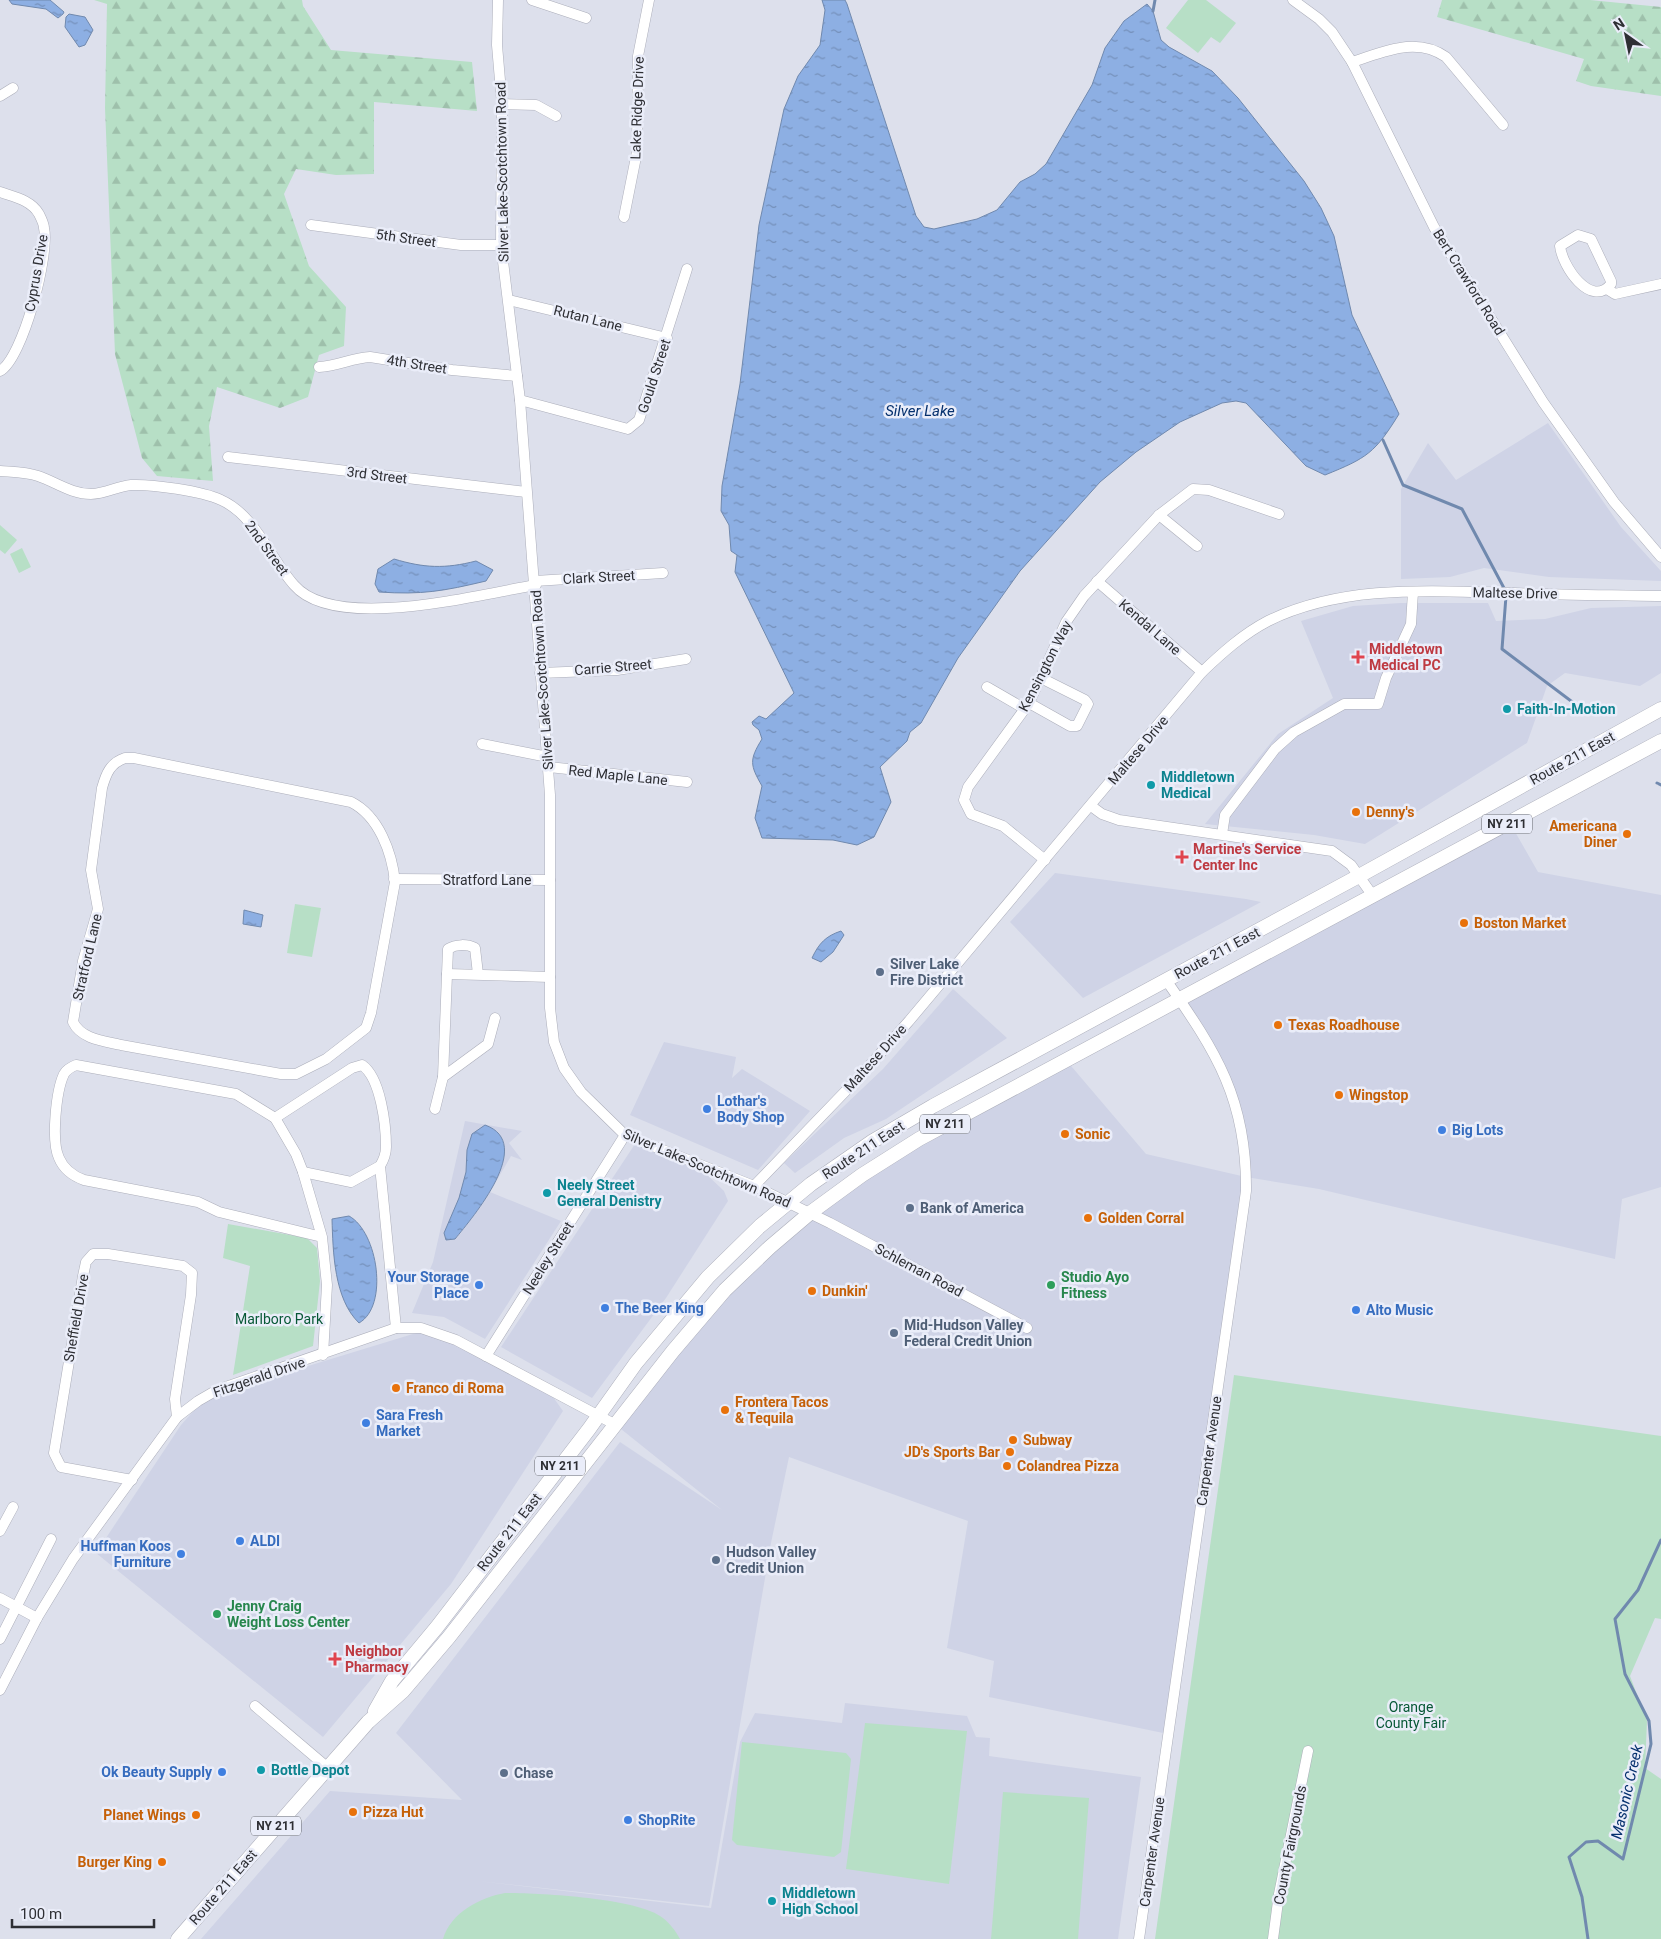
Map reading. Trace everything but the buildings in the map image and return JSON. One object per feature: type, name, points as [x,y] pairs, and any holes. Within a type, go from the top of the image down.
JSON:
[{"type":"main road","name":"Route 211 East","points":[[368,1722],[392,1682],[437,1627],[641,1357],[694,1292],[743,1242],[788,1203],[844,1160],[902,1123],[1359,876],[1661,709]]},
{"type":"main road","name":"Route 211 East","points":[[178,1939],[368,1722],[403,1692],[449,1637],[708,1309],[759,1258],[810,1213],[862,1174],[919,1139],[1661,741]]},
{"type":"street","name":"Silver Lake-Scotchtown Road","points":[[498,0],[497,45],[502,104],[501,245],[520,400],[526,492],[536,583],[540,673],[548,762],[551,1027],[560,1060],[581,1092],[625,1134],[754,1186],[810,1213]]},
{"type":"street","points":[[532,0],[586,18]]},
{"type":"street","name":"Lake Ridge Drive","points":[[624,217],[637,152],[638,56],[649,0]]},
{"type":"street","name":"Bert Crawford Road","points":[[1293,0],[1319,19],[1332,32],[1352,62],[1434,227],[1538,394],[1596,478],[1628,520],[1661,557]]},
{"type":"street","points":[[1352,62],[1412,45],[1436,50],[1446,57],[1503,126]]},
{"type":"street","points":[[0,96],[13,88]]},
{"type":"street","points":[[502,104],[536,104],[556,116]]},
{"type":"street","name":"Cyprus Drive","points":[[0,192],[26,201],[38,213],[45,229],[38,279],[26,327],[15,354],[8,365],[0,371]]},
{"type":"street","name":"5th Street","points":[[312,225],[461,245],[501,245]]},
{"type":"street","points":[[1607,289],[1611,284],[1610,280],[1591,239],[1578,235],[1560,246],[1562,256],[1577,282],[1586,288],[1596,290],[1607,289],[1616,294],[1661,284]]},
{"type":"street","name":"Gould Street","points":[[520,400],[628,429],[639,420],[687,269]]},
{"type":"street","name":"Rutan Lane","points":[[509,300],[666,338]]},
{"type":"street","name":"4th Street","points":[[319,367],[337,366],[358,358],[370,357],[452,370],[517,376]]},
{"type":"street","name":"3rd Street","points":[[228,457],[526,492]]},
{"type":"street","name":"2nd Street","points":[[0,471],[35,475],[77,492],[91,494],[130,485],[145,485],[209,495],[222,500],[243,514],[301,593],[317,601],[352,607],[397,608],[536,583]]},
{"type":"street","name":"Kensington Way","points":[[1045,860],[1003,826],[971,814],[964,800],[968,788],[1027,706],[1066,622],[1097,581],[1159,515],[1193,489],[1209,490],[1279,514]]},
{"type":"street","points":[[1159,515],[1197,546]]},
{"type":"street","name":"Clark Street","points":[[536,583],[663,573]]},
{"type":"street","name":"Kendal Lane","points":[[1097,581],[1202,672]]},
{"type":"street","points":[[1222,834],[1225,816],[1275,749],[1294,732],[1344,704],[1378,704],[1386,678],[1411,624],[1413,592]]},
{"type":"street","name":"Maltese Drive","points":[[754,1186],[863,1073],[1091,806],[1202,672],[1239,639],[1268,622],[1294,610],[1338,599],[1413,592],[1661,596]]},
{"type":"street","name":"Carrie Street","points":[[540,673],[617,670],[686,659]]},
{"type":"street","points":[[987,687],[1070,726],[1077,726],[1088,708],[1085,700],[1041,678]]},
{"type":"street","name":"Red Maple Lane","points":[[482,744],[548,762],[687,782]]},
{"type":"street","name":"Stratford Lane","points":[[134,758],[351,802],[360,807],[374,820],[383,839],[394,879],[376,993],[366,1028],[350,1042],[310,1069],[296,1074],[281,1074],[120,1045],[80,1032],[73,1022],[83,961],[98,910],[91,870],[102,788],[106,775],[116,761],[134,758]]},
{"type":"street","points":[[1091,806],[1102,814],[1119,820],[1332,851],[1344,858],[1373,896]]},
{"type":"street","name":"Stratford Lane","points":[[394,879],[550,880]]},
{"type":"street","points":[[435,1109],[444,1077],[448,949],[453,946],[469,945],[475,948],[478,974]]},
{"type":"street","points":[[447,974],[550,977]]},
{"type":"street","name":"Carpenter Avenue","points":[[1139,1939],[1246,1192],[1245,1147],[1236,1103],[1215,1056],[1166,980]]},
{"type":"street","points":[[444,1077],[488,1044],[494,1018]]},
{"type":"street","points":[[322,1237],[218,1212],[198,1202],[84,1180],[73,1176],[58,1157],[56,1120],[63,1076],[67,1069],[76,1065],[236,1094],[275,1118],[296,1154],[322,1237],[327,1285],[323,1355]]},
{"type":"street","points":[[275,1118],[338,1074],[357,1065],[362,1066],[372,1076],[379,1092],[386,1150],[380,1166],[396,1328]]},
{"type":"street","name":"Neeley Street","points":[[486,1356],[625,1134]]},
{"type":"street","points":[[303,1172],[351,1182],[380,1166]]},
{"type":"street","name":"Schleman Road","points":[[810,1213],[1027,1328]]},
{"type":"street","name":"Sheffield Drive","points":[[132,1480],[61,1467],[54,1453],[83,1276],[86,1262],[93,1254],[108,1254],[183,1266],[192,1274],[192,1294],[175,1400],[177,1417]]},
{"type":"street","name":"Fitzgerald Drive","points":[[0,1690],[37,1618],[73,1559],[177,1417],[198,1401],[217,1390],[323,1355],[396,1328],[420,1328],[439,1333],[486,1356],[616,1425]]},
{"type":"street","points":[[0,1531],[13,1507]]},
{"type":"street","points":[[0,1639],[52,1539]]},
{"type":"street","points":[[0,1598],[37,1618]]},
{"type":"street","points":[[255,1706],[328,1768]]},
{"type":"street","name":"County Fairgrounds","points":[[1274,1939],[1279,1894],[1308,1751]]},
{"type":"shaded area","points":[[1548,423],[1621,527],[1661,571],[1661,581],[1549,577],[1484,568],[1450,577],[1401,579],[1401,489],[1428,443],[1456,480]]},
{"type":"shaded area","points":[[1401,603],[1488,603],[1496,621],[1545,619],[1591,608],[1661,606],[1661,673],[1640,686],[1565,673],[1547,686],[1527,743],[1365,844],[1314,835],[1205,824],[1278,734],[1333,698],[1301,621],[1353,606]]},
{"type":"shaded area","points":[[1510,823],[1538,872],[1661,895],[1661,1187],[1622,1199],[1615,1259],[1319,1189],[1246,1177],[1239,1112],[1180,999]]},
{"type":"shaded area","points":[[1055,873],[1261,902],[1083,998],[1010,922]]},
{"type":"shaded area","points":[[953,989],[1007,1038],[886,1119],[844,1138],[795,1173],[784,1163],[883,1069]]},
{"type":"shaded area","points":[[664,1042],[736,1057],[732,1078],[742,1069],[810,1111],[758,1170],[630,1115]]},
{"type":"shaded area","points":[[1066,1060],[1146,1154],[1246,1177],[1168,1734],[989,1697],[994,1661],[947,1648],[968,1521],[789,1457],[771,1543],[709,1906],[477,1881],[711,1908],[740,1742],[755,1713],[842,1723],[845,1703],[967,1716],[976,1737],[990,1738],[989,1756],[1141,1777],[1118,1939],[201,1939],[330,1791],[462,1800],[396,1733],[620,1442],[722,1510],[616,1425],[725,1290],[810,1213],[975,1108]]},
{"type":"shaded area","points":[[465,1121],[522,1131],[509,1143],[522,1160],[511,1156],[490,1192],[561,1221],[485,1339],[444,1317],[412,1313],[433,1262]]},
{"type":"shaded area","points":[[635,1144],[703,1171],[724,1191],[728,1201],[666,1298],[592,1398],[501,1347]]},
{"type":"shaded area","points":[[426,1330],[464,1346],[553,1397],[563,1411],[451,1584],[323,1737],[96,1553],[181,1425],[198,1406],[220,1393]]},
{"type":"green space","points":[[94,0],[302,0],[303,6],[331,50],[472,62],[477,111],[374,102],[374,174],[336,175],[296,169],[284,194],[309,266],[346,307],[344,346],[319,355],[308,397],[280,408],[217,387],[209,426],[213,481],[157,476],[142,458],[115,354],[105,108],[107,4]]},
{"type":"green space","points":[[1188,0],[1206,0],[1236,23],[1220,43],[1211,37],[1198,53],[1166,28]]},
{"type":"green space","points":[[1442,0],[1590,0],[1661,7],[1661,96],[1591,86],[1576,81],[1584,59],[1437,17]]},
{"type":"green space","points":[[0,525],[17,540],[5,554],[0,550]]},
{"type":"green space","points":[[22,548],[31,567],[19,573],[10,554]]},
{"type":"green space","points":[[295,904],[321,908],[312,957],[287,953]]},
{"type":"green space","name":"Marlboro Park","points":[[228,1224],[307,1238],[317,1248],[320,1281],[313,1346],[233,1375],[250,1266],[223,1258]]},
{"type":"green space","name":"Orange County Fair","points":[[1234,1375],[1661,1436],[1661,1619],[1655,1618],[1630,1676],[1647,1721],[1645,1768],[1661,1779],[1661,1939],[1155,1939]]},
{"type":"green space","points":[[865,1723],[967,1731],[949,1884],[846,1869]]},
{"type":"green space","points":[[742,1742],[846,1753],[851,1759],[841,1852],[834,1857],[737,1845],[732,1840]]},
{"type":"green space","points":[[1003,1792],[1089,1798],[1078,1939],[991,1939]]},
{"type":"green space","points":[[505,1893],[586,1898],[629,1905],[660,1916],[672,1926],[680,1939],[443,1939],[452,1921],[459,1914],[477,1902]]},
{"type":"water","points":[[9,0],[50,0],[64,12],[58,18],[46,9],[12,4]]},
{"type":"water","name":"Silver Lake","points":[[822,0],[845,0],[847,4],[916,216],[924,227],[934,229],[977,219],[997,210],[1020,182],[1035,174],[1046,164],[1092,85],[1105,48],[1124,21],[1147,4],[1153,11],[1161,40],[1169,47],[1212,71],[1238,98],[1304,181],[1321,208],[1334,236],[1352,315],[1399,414],[1383,438],[1369,453],[1351,464],[1325,475],[1306,466],[1246,403],[1236,401],[1222,403],[1180,422],[1136,452],[1100,482],[1020,571],[958,658],[921,723],[910,732],[907,741],[880,767],[891,802],[874,837],[857,845],[833,840],[762,838],[755,818],[762,786],[753,767],[753,758],[762,739],[759,730],[752,722],[759,716],[766,719],[794,693],[735,572],[737,555],[731,551],[729,525],[721,511],[722,486],[740,384],[759,225],[784,109],[798,76],[820,45],[825,10]]},
{"type":"water","points":[[69,14],[85,17],[93,30],[85,45],[79,47],[65,27],[66,17]]},
{"type":"water","points":[[394,559],[425,566],[444,566],[476,561],[493,570],[486,581],[458,587],[421,592],[379,592],[375,584],[378,569]]},
{"type":"water","points":[[244,910],[263,915],[261,927],[243,924]]},
{"type":"water","points":[[841,931],[844,935],[833,952],[821,962],[812,958],[817,948],[824,941],[831,935]]},
{"type":"water","points":[[485,1125],[499,1134],[504,1147],[503,1163],[486,1198],[455,1239],[446,1240],[444,1233],[459,1198],[466,1172],[467,1150],[472,1134]]},
{"type":"water","points":[[349,1216],[359,1224],[367,1237],[373,1252],[376,1269],[377,1286],[374,1301],[368,1314],[359,1323],[344,1301],[334,1260],[332,1219]]},
{"type":"waterway","points":[[1153,11],[1155,0]]},
{"type":"waterway","name":"Masonic Creek","points":[[1383,440],[1403,485],[1462,509],[1505,590]]},
{"type":"waterway","name":"Masonic Creek","points":[[1506,596],[1502,649],[1587,713]]},
{"type":"waterway","name":"Masonic Creek","points":[[1657,783],[1661,785]]},
{"type":"waterway","name":"Masonic Creek","points":[[1588,1939],[1582,1897],[1569,1857],[1586,1842],[1598,1841],[1623,1859],[1651,1744],[1649,1721],[1625,1674],[1615,1619],[1638,1590],[1661,1540]]},
{"type":"place","name":"Middletown Medical PC","points":[[1358,657]]},
{"type":"place","name":"Faith-In-Motion","points":[[1507,709]]},
{"type":"place","name":"Middletown Medical","points":[[1151,785]]},
{"type":"place","name":"Denny's","points":[[1356,812]]},
{"type":"place","name":"Americana Diner","points":[[1627,834]]},
{"type":"place","name":"Martine's Service Center Inc","points":[[1182,857]]},
{"type":"place","name":"Boston Market","points":[[1464,923]]},
{"type":"place","name":"Silver Lake Fire District","points":[[880,972]]},
{"type":"place","name":"Texas Roadhouse","points":[[1278,1025]]},
{"type":"place","name":"Wingstop","points":[[1339,1095]]},
{"type":"place","name":"Lothar's Body Shop","points":[[707,1109]]},
{"type":"place","name":"Big Lots","points":[[1442,1130]]},
{"type":"place","name":"Sonic","points":[[1065,1134]]},
{"type":"place","name":"Neely Street General Denistry","points":[[547,1193]]},
{"type":"place","name":"Bank of America","points":[[910,1208]]},
{"type":"place","name":"Golden Corral","points":[[1088,1218]]},
{"type":"place","name":"Your Storage Place","points":[[479,1285]]},
{"type":"place","name":"Studio Ayo Fitness","points":[[1051,1285]]},
{"type":"place","name":"Dunkin'","points":[[812,1291]]},
{"type":"place","name":"The Beer King","points":[[605,1308]]},
{"type":"place","name":"Alto Music","points":[[1356,1310]]},
{"type":"place","name":"Mid-Hudson Valley Federal Credit Union","points":[[894,1333]]},
{"type":"place","name":"Franco di Roma","points":[[396,1388]]},
{"type":"place","name":"Frontera Tacos & Tequila","points":[[725,1410]]},
{"type":"place","name":"Sara Fresh Market","points":[[366,1423]]},
{"type":"place","name":"Subway","points":[[1013,1440]]},
{"type":"place","name":"JD's Sports Bar","points":[[1010,1452]]},
{"type":"place","name":"Colandrea Pizza","points":[[1007,1466]]},
{"type":"place","name":"ALDI","points":[[240,1541]]},
{"type":"place","name":"Huffman Koos Furniture","points":[[181,1554]]},
{"type":"place","name":"Hudson Valley Credit Union","points":[[716,1560]]},
{"type":"place","name":"Jenny Craig Weight Loss Center","points":[[217,1614]]},
{"type":"place","name":"Neighbor Pharmacy","points":[[335,1659]]},
{"type":"place","name":"Bottle Depot","points":[[261,1770]]},
{"type":"place","name":"Ok Beauty Supply","points":[[222,1772]]},
{"type":"place","name":"Chase","points":[[504,1773]]},
{"type":"place","name":"Pizza Hut","points":[[353,1812]]},
{"type":"place","name":"Planet Wings","points":[[196,1815]]},
{"type":"place","name":"ShopRite","points":[[628,1820]]},
{"type":"place","name":"Burger King","points":[[162,1862]]},
{"type":"place","name":"Middletown High School","points":[[772,1901]]}]
